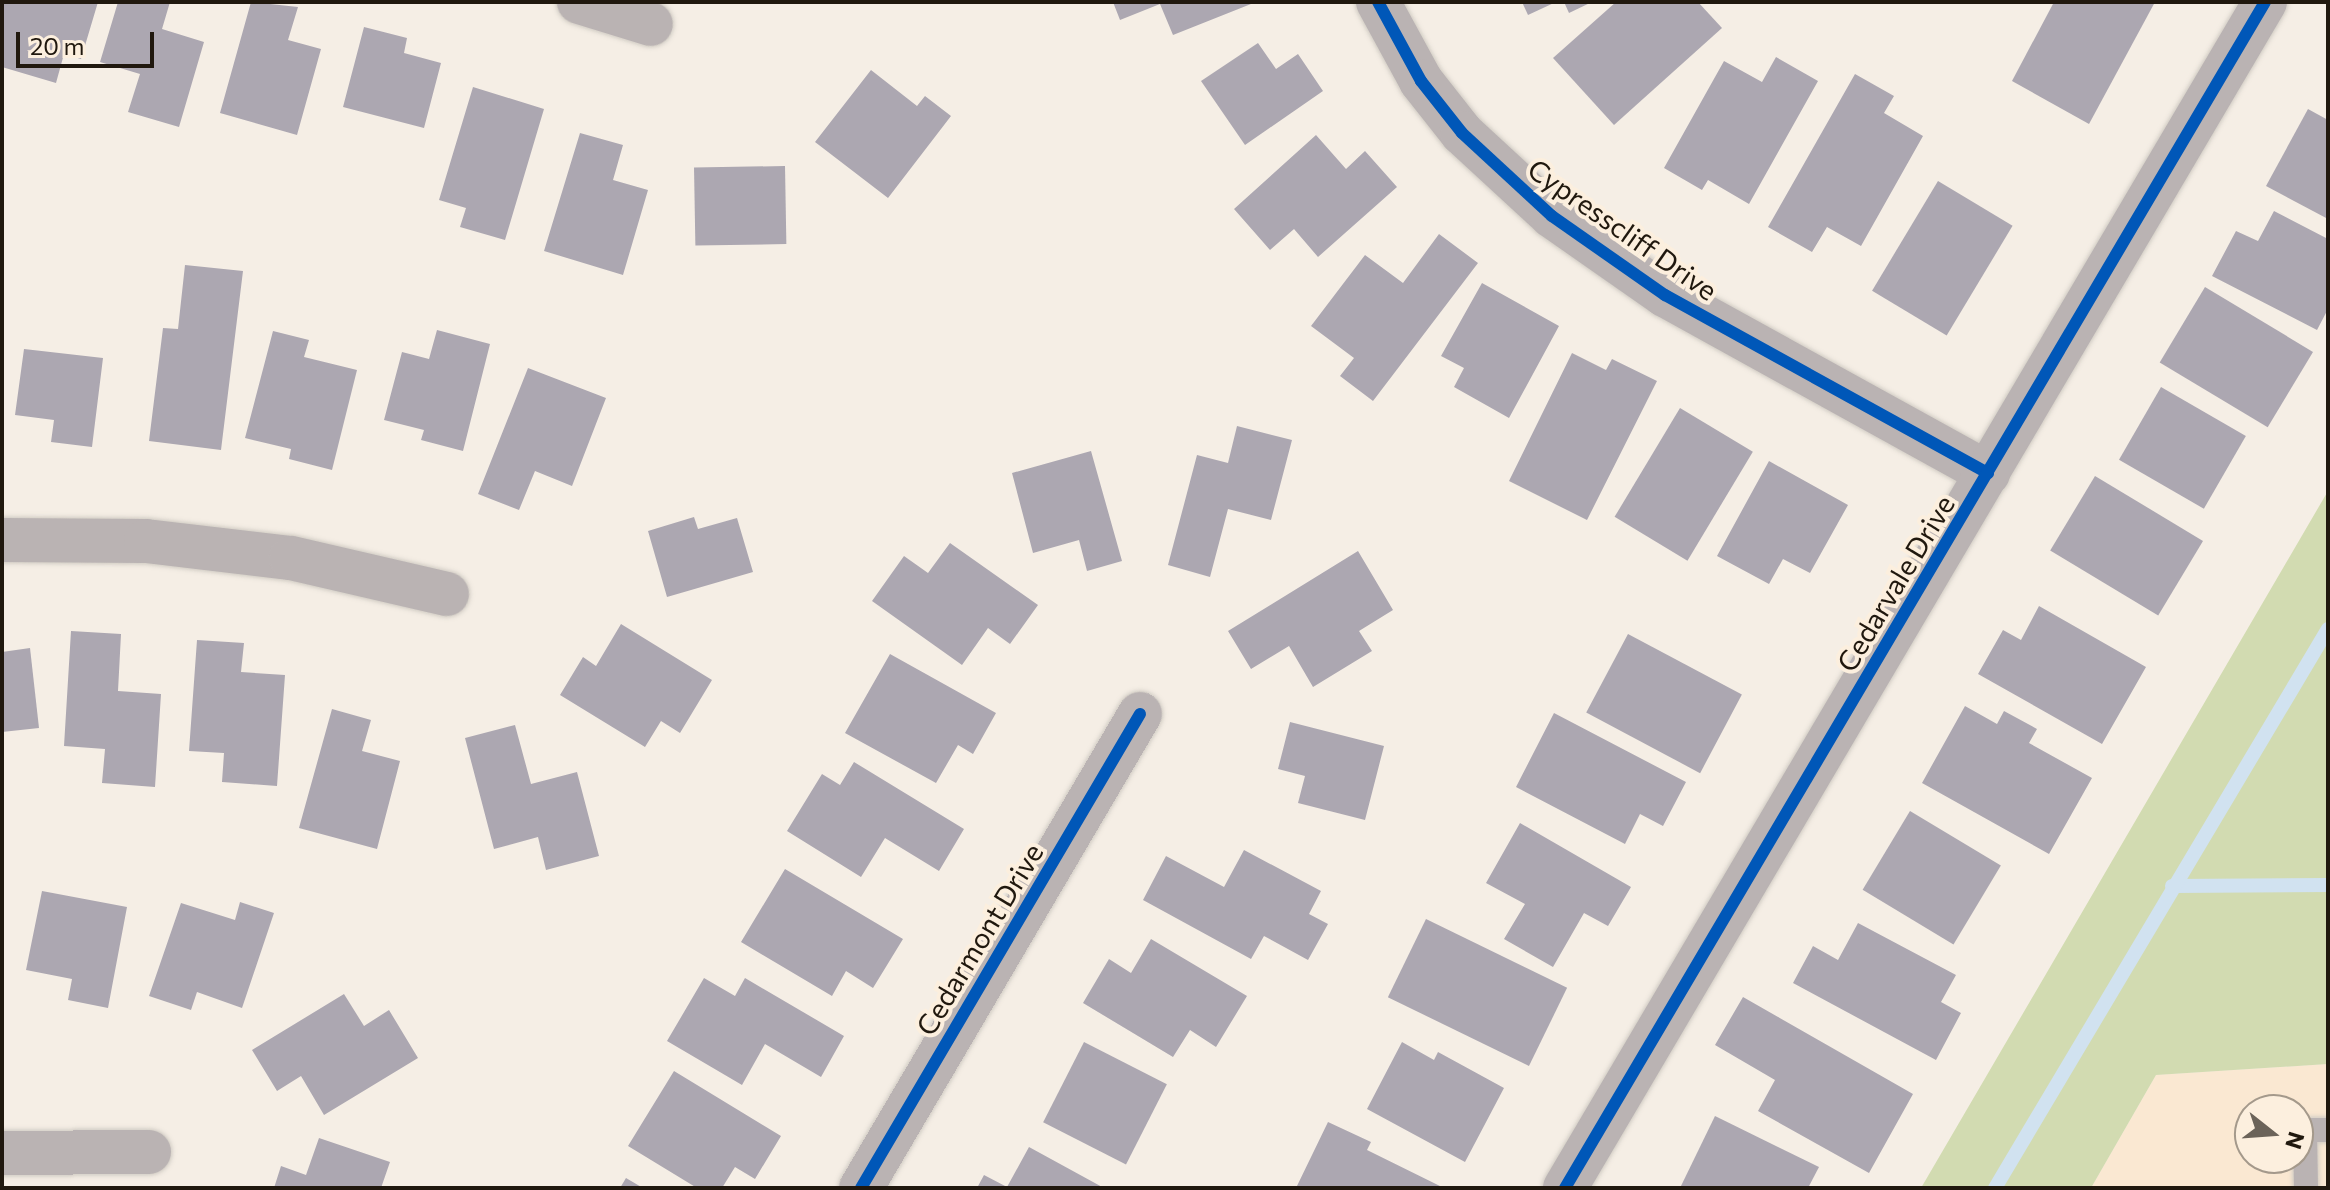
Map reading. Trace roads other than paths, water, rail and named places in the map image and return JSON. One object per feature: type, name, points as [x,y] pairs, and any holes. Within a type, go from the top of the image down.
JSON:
[{"type":"street","points":[[579,2],[651,24]]},
{"type":"street","name":"Cypresscliff Drive","points":[[1378,2],[1421,81],[1462,133],[1552,216],[1665,295],[1988,473]]},
{"type":"street","name":"Cedarvale Drive","points":[[1565,1188],[2265,2]]},
{"type":"street","points":[[2,540],[146,541],[262,554],[447,594]]},
{"type":"street","name":"Cedarmont Drive","points":[[861,1188],[1140,714]]},
{"type":"street","points":[[2,1153],[149,1152]]},
{"type":"lane","points":[[2306,1188],[2305,1130],[2328,1130]]},
{"type":"waterway","points":[[1995,1188],[2328,629]]},
{"type":"waterway","points":[[2172,886],[2328,885]]}]
